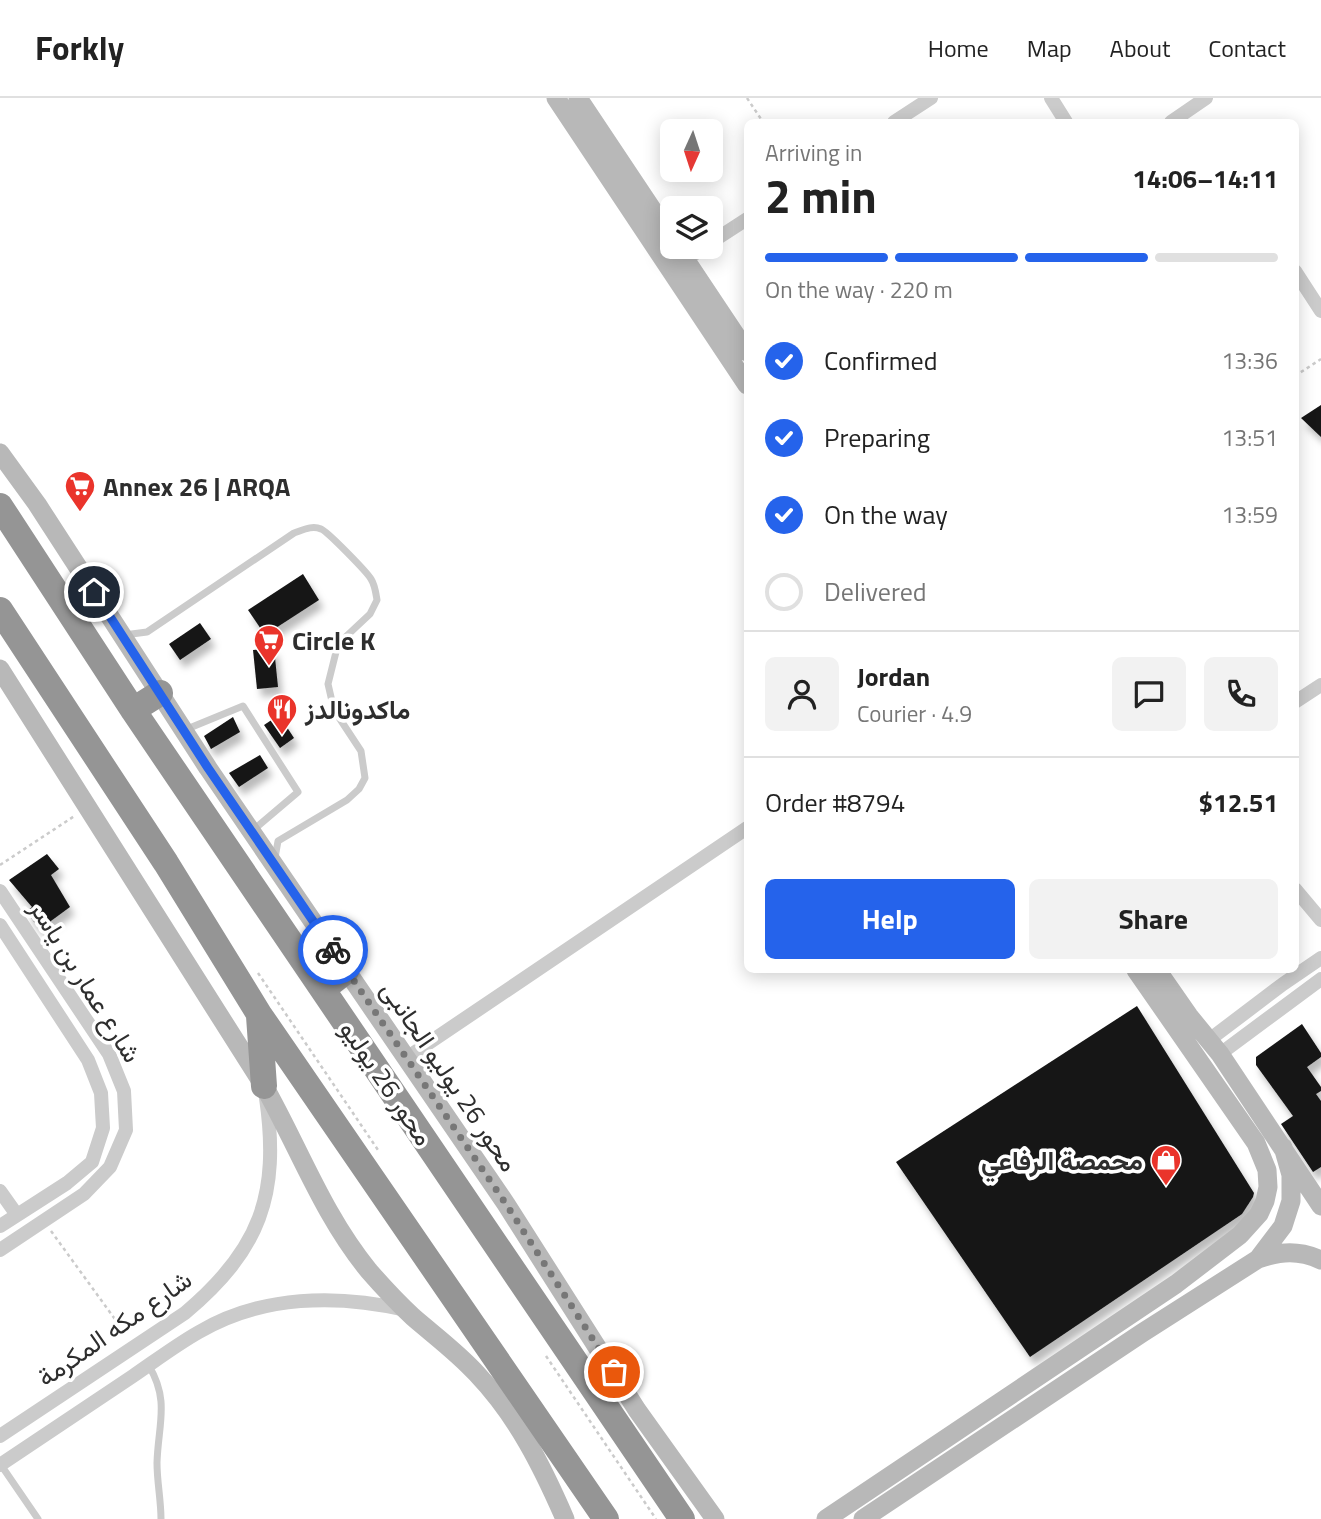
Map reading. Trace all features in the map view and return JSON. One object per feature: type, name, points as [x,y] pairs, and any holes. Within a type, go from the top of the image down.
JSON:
[{"type":"highway","name":"محور 26 يوليو","points":[[0,506],[133,710],[682,1519]]},
{"type":"highway","points":[[0,610],[166,863],[259,1014],[606,1519]]},
{"type":"highway","points":[[133,710],[160,692]]},
{"type":"highway","points":[[323,989],[346,971]]},
{"type":"highway","points":[[259,1014],[264,1086]]},
{"type":"street","points":[[556,98],[744,380]]},
{"type":"street","points":[[578,98],[660,221]]},
{"type":"street","points":[[899,119],[931,98]]},
{"type":"street","points":[[1051,98],[1064,119]]},
{"type":"street","points":[[1175,119],[1206,98]]},
{"type":"street","points":[[723,235],[744,221]]},
{"type":"street","points":[[685,259],[744,348]]},
{"type":"street","points":[[1299,277],[1321,311]]},
{"type":"street","name":"محور 26 يوليو الجانبى","points":[[0,453],[37,504],[251,831],[506,1204],[637,1410],[715,1519]]},
{"type":"street","points":[[0,669],[264,1086],[288,1128],[305,1169],[331,1217],[369,1270],[406,1310],[478,1374],[505,1406],[528,1442],[565,1519]]},
{"type":"street","points":[[1299,699],[1321,685]]},
{"type":"street","points":[[405,1059],[744,830]]},
{"type":"street","name":"شارع عمار بن ياسر","points":[[0,891],[109,1054],[124,1091],[126,1130],[110,1167],[84,1194],[5,1246]]},
{"type":"street","points":[[1299,895],[1321,920]]},
{"type":"street","name":"شارع عمار بن ياسر","points":[[0,925],[88,1059],[101,1093],[103,1128],[92,1162],[67,1183],[0,1227]]},
{"type":"street","points":[[1215,1047],[1283,984],[1321,958]]},
{"type":"street","points":[[826,1519],[1176,1283],[1240,1235],[1259,1214],[1268,1187],[1267,1170],[1248,1130],[1138,973]]},
{"type":"street","points":[[1159,973],[1215,1047],[1318,1195]]},
{"type":"street","points":[[1215,1047],[1321,979]]},
{"type":"street","points":[[74,1037],[90,1026]]},
{"type":"street","name":"شارع مكه المكرمة","points":[[1,1435],[185,1313],[212,1290],[235,1263],[254,1232],[267,1199],[271,1132],[264,1086]]},
{"type":"street","points":[[1258,1259],[1283,1226],[1291,1201],[1291,1175],[1283,1147]]},
{"type":"street","points":[[0,1191],[17,1215]]},
{"type":"street","points":[[0,1227],[5,1246]]},
{"type":"street","points":[[863,1519],[1258,1259],[1278,1252],[1290,1252],[1321,1259]]},
{"type":"street","name":"شارع مكه المكرمة","points":[[5,1460],[209,1326],[237,1314],[276,1304],[338,1300],[406,1310]]},
{"type":"street","points":[[1130,1314],[1143,1333]]},
{"type":"street","points":[[135,1347],[148,1366]]},
{"type":"street","points":[[1007,1396],[1020,1415]]},
{"type":"street","points":[[56,1399],[70,1418]]},
{"type":"street","points":[[1,1435],[5,1460]]},
{"type":"lane","points":[[123,635],[147,632],[295,533],[310,527],[320,528],[333,536],[373,581],[377,600],[370,614],[338,644],[328,684],[328,694],[334,710],[360,751],[365,778],[359,789],[347,800],[278,841],[275,866]]},
{"type":"lane","points":[[184,730],[243,706],[298,792],[251,831]]},
{"type":"lane","points":[[148,1366],[159,1382],[162,1394],[157,1465],[162,1519]]},
{"type":"lane","points":[[5,1460],[38,1519]]},
{"type":"path","points":[[747,98],[761,119]]},
{"type":"path","points":[[1299,373],[1321,359]]},
{"type":"path","points":[[0,865],[88,807]]},
{"type":"path","points":[[252,963],[384,1159]]},
{"type":"path","points":[[44,1221],[117,1322]]},
{"type":"building","points":[[1321,405],[1321,437],[1301,418]]},
{"type":"building","points":[[303,574],[319,600],[265,635],[248,610]]},
{"type":"building","points":[[200,623],[211,639],[180,660],[169,644]]},
{"type":"building","points":[[274,648],[278,687],[257,689],[253,650]]},
{"type":"building","points":[[279,715],[294,738],[280,748],[264,725]]},
{"type":"building","points":[[233,717],[240,732],[211,749],[204,736]]},
{"type":"building","points":[[260,755],[268,768],[239,787],[229,773]]},
{"type":"building","points":[[47,854],[59,869],[51,875],[70,907],[40,929],[26,912],[32,907],[9,880]]},
{"type":"building","points":[[1137,1006],[1254,1193],[1253,1197],[1242,1214],[1030,1357],[896,1162]]},
{"type":"building","points":[[1302,1024],[1321,1053],[1321,1057],[1307,1067],[1321,1087],[1321,1091],[1316,1094],[1321,1101],[1321,1167],[1313,1172],[1281,1124],[1293,1116],[1256,1065],[1256,1057]]},
{"type":"way so far","points":[[333,950],[506,1204],[614,1372]]},
{"type":"place","name":"Annex 26 | ARQA","points":[[80,513]]},
{"type":"place","name":"Circle K","points":[[269,667]]},
{"type":"place","name":"ماكدونالدز","points":[[282,736]]},
{"type":"place","name":"محمصة الرفاعي","points":[[1166,1187]]},
{"type":"route","points":[[94,592],[208,768],[333,950]]}]
